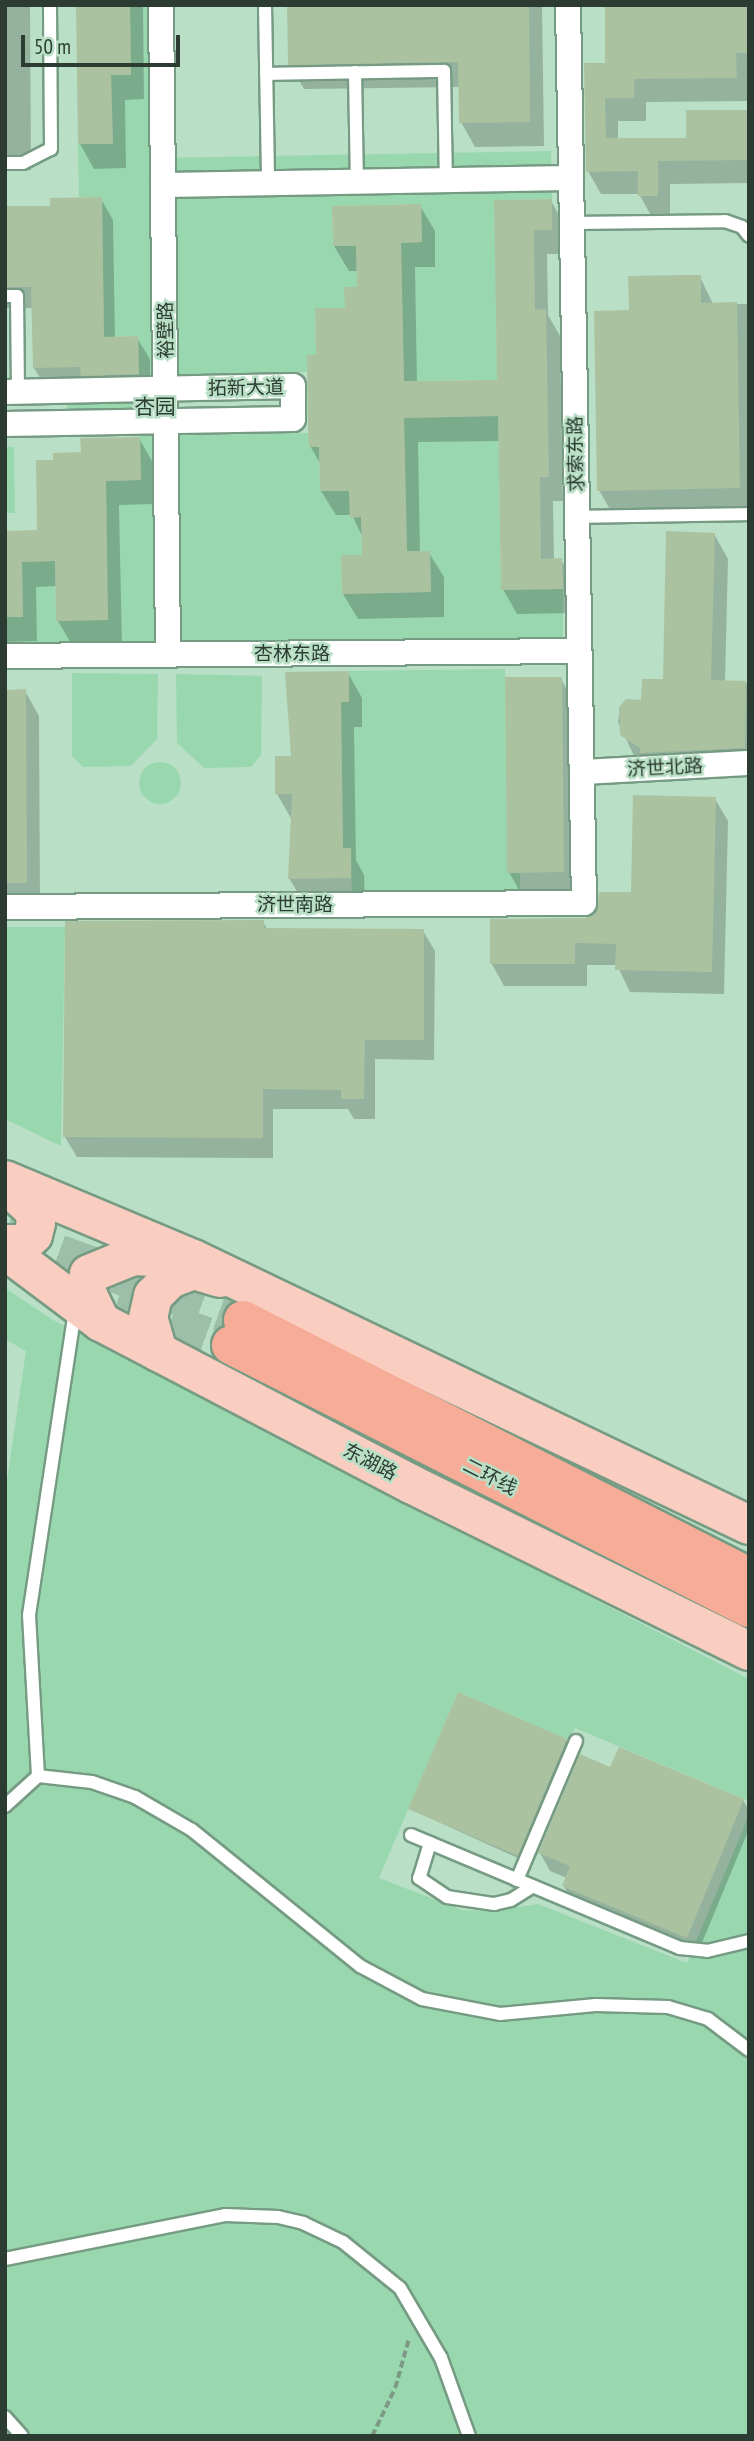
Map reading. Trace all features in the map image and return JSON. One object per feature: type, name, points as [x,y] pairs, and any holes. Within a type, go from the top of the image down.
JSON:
[{"type":"highway","name":"二环线","points":[[240,1317],[749,1577]]},
{"type":"highway","name":"二环线","points":[[240,1317],[749,1608]]},
{"type":"main road","points":[[5,1182],[193,1259],[240,1317]]},
{"type":"main road","points":[[5,1182],[34,1210],[36,1223],[33,1235],[23,1244],[5,1244]]},
{"type":"main road","points":[[49,1198],[70,1224],[80,1297],[133,1256],[193,1259]]},
{"type":"main road","name":"东湖路","points":[[5,1250],[80,1297],[158,1352],[749,1651]]},
{"type":"main road","points":[[158,1352],[148,1318],[153,1296],[170,1279],[194,1270],[240,1317],[749,1525]]},
{"type":"street","name":"裕壁路","points":[[160,5],[168,421],[168,655]]},
{"type":"street","name":"求索东路","points":[[568,5],[584,903]]},
{"type":"street","points":[[163,186],[571,178]]},
{"type":"street","name":"拓新大道","points":[[5,424],[52,407],[167,389],[293,386],[293,419],[168,421],[52,407],[12,392]]},
{"type":"street","name":"杏林东路","points":[[5,656],[579,651]]},
{"type":"street","name":"济世北路","points":[[582,772],[749,763]]},
{"type":"street","name":"济世南路","points":[[5,907],[584,903]]},
{"type":"lane","points":[[5,163],[23,163],[51,149],[50,5]]},
{"type":"lane","points":[[265,5],[268,184]]},
{"type":"lane","points":[[266,74],[444,71],[446,181]]},
{"type":"lane","points":[[355,72],[357,182]]},
{"type":"lane","points":[[572,223],[725,221],[742,227],[749,236]]},
{"type":"lane","points":[[5,296],[17,296],[12,392]]},
{"type":"lane","points":[[577,517],[749,514]]},
{"type":"lane","points":[[38,1776],[29,1615],[80,1297]]},
{"type":"lane","points":[[517,1880],[576,1741]]},
{"type":"lane","points":[[5,1806],[38,1776],[92,1782],[173,1816],[360,1966],[403,1993],[465,2010],[500,2014],[608,2005],[668,2007],[708,2019],[749,2050]]},
{"type":"lane","points":[[411,1835],[689,1950],[749,1941]]},
{"type":"lane","points":[[430,1843],[419,1878],[447,1897],[494,1904],[511,1900],[533,1886]]},
{"type":"lane","points":[[5,2259],[183,2221],[225,2215],[278,2217],[343,2242],[384,2272],[416,2309],[441,2358],[469,2436]]},
{"type":"lane","points":[[5,2417],[22,2436]]},
{"type":"path","points":[[372,2436],[395,2388],[416,2309]]},
{"type":"green space","points":[[130,5],[150,5],[153,158],[551,151],[552,199],[495,200],[497,380],[404,381],[401,243],[422,242],[421,204],[332,206],[333,246],[356,246],[357,287],[345,287],[345,308],[315,308],[316,355],[307,355],[307,372],[139,376],[138,336],[104,337],[102,197],[79,197],[78,144],[113,143],[111,75],[131,74]]},
{"type":"green space","points":[[149,398],[149,410],[67,412],[67,400]]},
{"type":"green space","points":[[498,416],[501,589],[563,589],[563,644],[5,647],[5,617],[23,616],[22,562],[55,561],[56,621],[108,620],[106,481],[141,480],[140,436],[308,433],[309,447],[319,447],[320,491],[349,491],[350,517],[361,517],[362,555],[341,555],[342,594],[431,592],[430,551],[407,551],[404,418]]},
{"type":"green space","points":[[5,447],[14,447],[15,513],[5,513]]},
{"type":"green space","points":[[505,669],[507,872],[520,873],[520,893],[352,895],[351,849],[343,848],[341,702],[349,702],[349,671]]},
{"type":"green space","points":[[72,673],[158,674],[157,739],[131,766],[83,767],[72,756]]},
{"type":"green space","points":[[176,674],[262,676],[261,755],[251,767],[204,768],[177,743]]},
{"type":"green space","points":[[160,762],[175,768],[181,783],[175,798],[160,804],[145,798],[139,783],[145,768]]},
{"type":"green space","points":[[5,927],[65,927],[61,1146],[5,1119]]},
{"type":"green space","points":[[5,1288],[53,1320],[749,1679],[749,1801],[575,1728],[569,1740],[458,1692],[379,1878],[462,1910],[494,1911],[538,1904],[687,1963],[749,1815],[749,2436],[5,2436],[5,1494],[26,1351],[5,1339]]},
{"type":"building","points":[[76,5],[130,5],[131,75],[111,75],[113,144],[78,144]]},
{"type":"building","points":[[287,5],[529,5],[530,122],[459,123],[458,62],[288,65]]},
{"type":"building","points":[[605,5],[749,5],[749,53],[736,53],[737,78],[634,79],[634,98],[605,98],[606,138],[686,138],[686,110],[749,110],[749,160],[658,161],[658,196],[638,196],[638,171],[586,172],[584,63],[605,63]]},
{"type":"building","points":[[102,197],[104,337],[138,336],[139,374],[81,376],[80,367],[33,368],[31,287],[5,287],[5,206],[50,206],[50,198]]},
{"type":"building","points":[[552,199],[552,230],[534,230],[535,310],[546,309],[549,477],[540,477],[541,559],[562,558],[563,589],[501,590],[498,416],[404,418],[407,551],[430,551],[431,592],[342,594],[341,555],[362,555],[361,517],[350,518],[349,491],[320,491],[319,447],[309,447],[308,433],[307,355],[316,355],[315,308],[345,308],[344,287],[357,287],[356,246],[333,246],[332,206],[421,204],[422,242],[401,243],[404,381],[497,380],[494,200]]},
{"type":"building","points":[[701,275],[701,303],[737,302],[740,488],[597,491],[594,311],[629,310],[628,276]]},
{"type":"building","points":[[140,437],[141,480],[106,481],[108,620],[56,621],[55,561],[22,562],[23,617],[5,617],[5,531],[37,530],[36,460],[53,460],[53,453],[81,452],[80,438]]},
{"type":"building","points":[[666,531],[715,533],[711,680],[746,681],[745,748],[640,753],[640,748],[620,735],[619,707],[626,699],[641,700],[642,679],[663,679]]},
{"type":"building","points":[[349,671],[349,702],[341,702],[343,848],[351,848],[351,878],[288,879],[292,794],[275,794],[275,756],[291,756],[285,672]]},
{"type":"building","points":[[505,677],[562,677],[564,872],[507,873]]},
{"type":"building","points":[[26,689],[27,883],[5,883],[5,690]]},
{"type":"building","points":[[633,795],[716,797],[712,972],[615,970],[616,944],[575,943],[575,964],[490,964],[490,919],[585,918],[597,910],[599,892],[631,892]]},
{"type":"building","points":[[264,920],[264,928],[424,929],[424,1040],[365,1040],[364,1099],[341,1099],[341,1090],[263,1089],[263,1138],[63,1137],[65,921]]},
{"type":"building","points":[[458,1692],[567,1739],[518,1856],[408,1809]]},
{"type":"building","points":[[619,1747],[744,1799],[687,1938],[562,1886],[570,1866],[538,1853],[580,1754],[610,1767]]},
{"type":"tunnel","points":[[5,1234],[243,1320]]},
{"type":"tunnel","points":[[63,1284],[231,1345]]},
{"type":"district","name":"杏园","points":[[155,407]]}]
